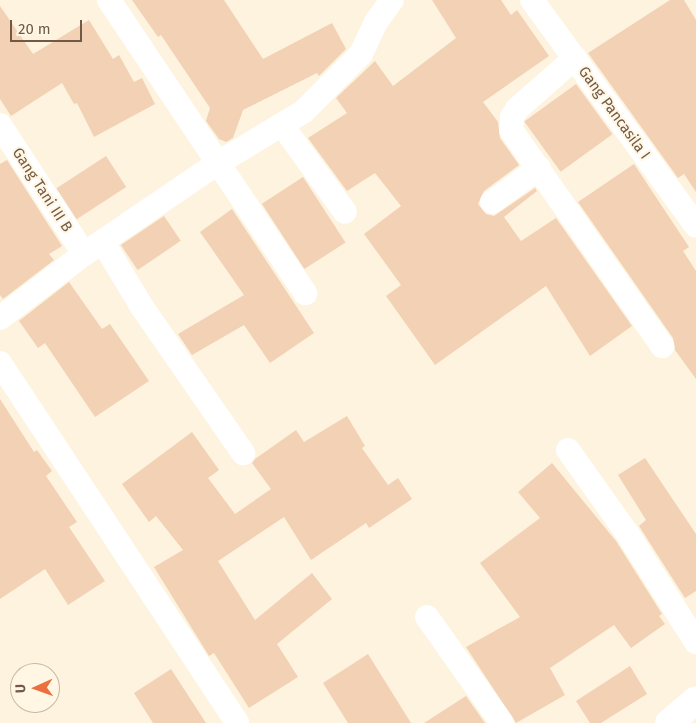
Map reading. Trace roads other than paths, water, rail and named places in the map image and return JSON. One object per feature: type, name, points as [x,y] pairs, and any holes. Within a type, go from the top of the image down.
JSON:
[{"type":"street","points":[[109,0],[305,293]]},
{"type":"street","points":[[0,318],[94,249],[218,163],[282,125],[313,103],[353,65],[392,0]]},
{"type":"street","name":"Gang Pancasila I","points":[[532,0],[696,226]]},
{"type":"street","points":[[575,58],[512,117],[514,135],[539,168],[662,346]]},
{"type":"street","name":"Gang Tani III B","points":[[0,125],[94,249],[148,315],[243,453]]},
{"type":"street","points":[[282,125],[345,212]]},
{"type":"street","points":[[492,202],[539,168]]},
{"type":"street","points":[[0,363],[237,723]]},
{"type":"street","points":[[568,450],[627,533],[696,642]]},
{"type":"street","points":[[426,617],[502,723]]},
{"type":"street","points":[[669,723],[696,700]]}]
